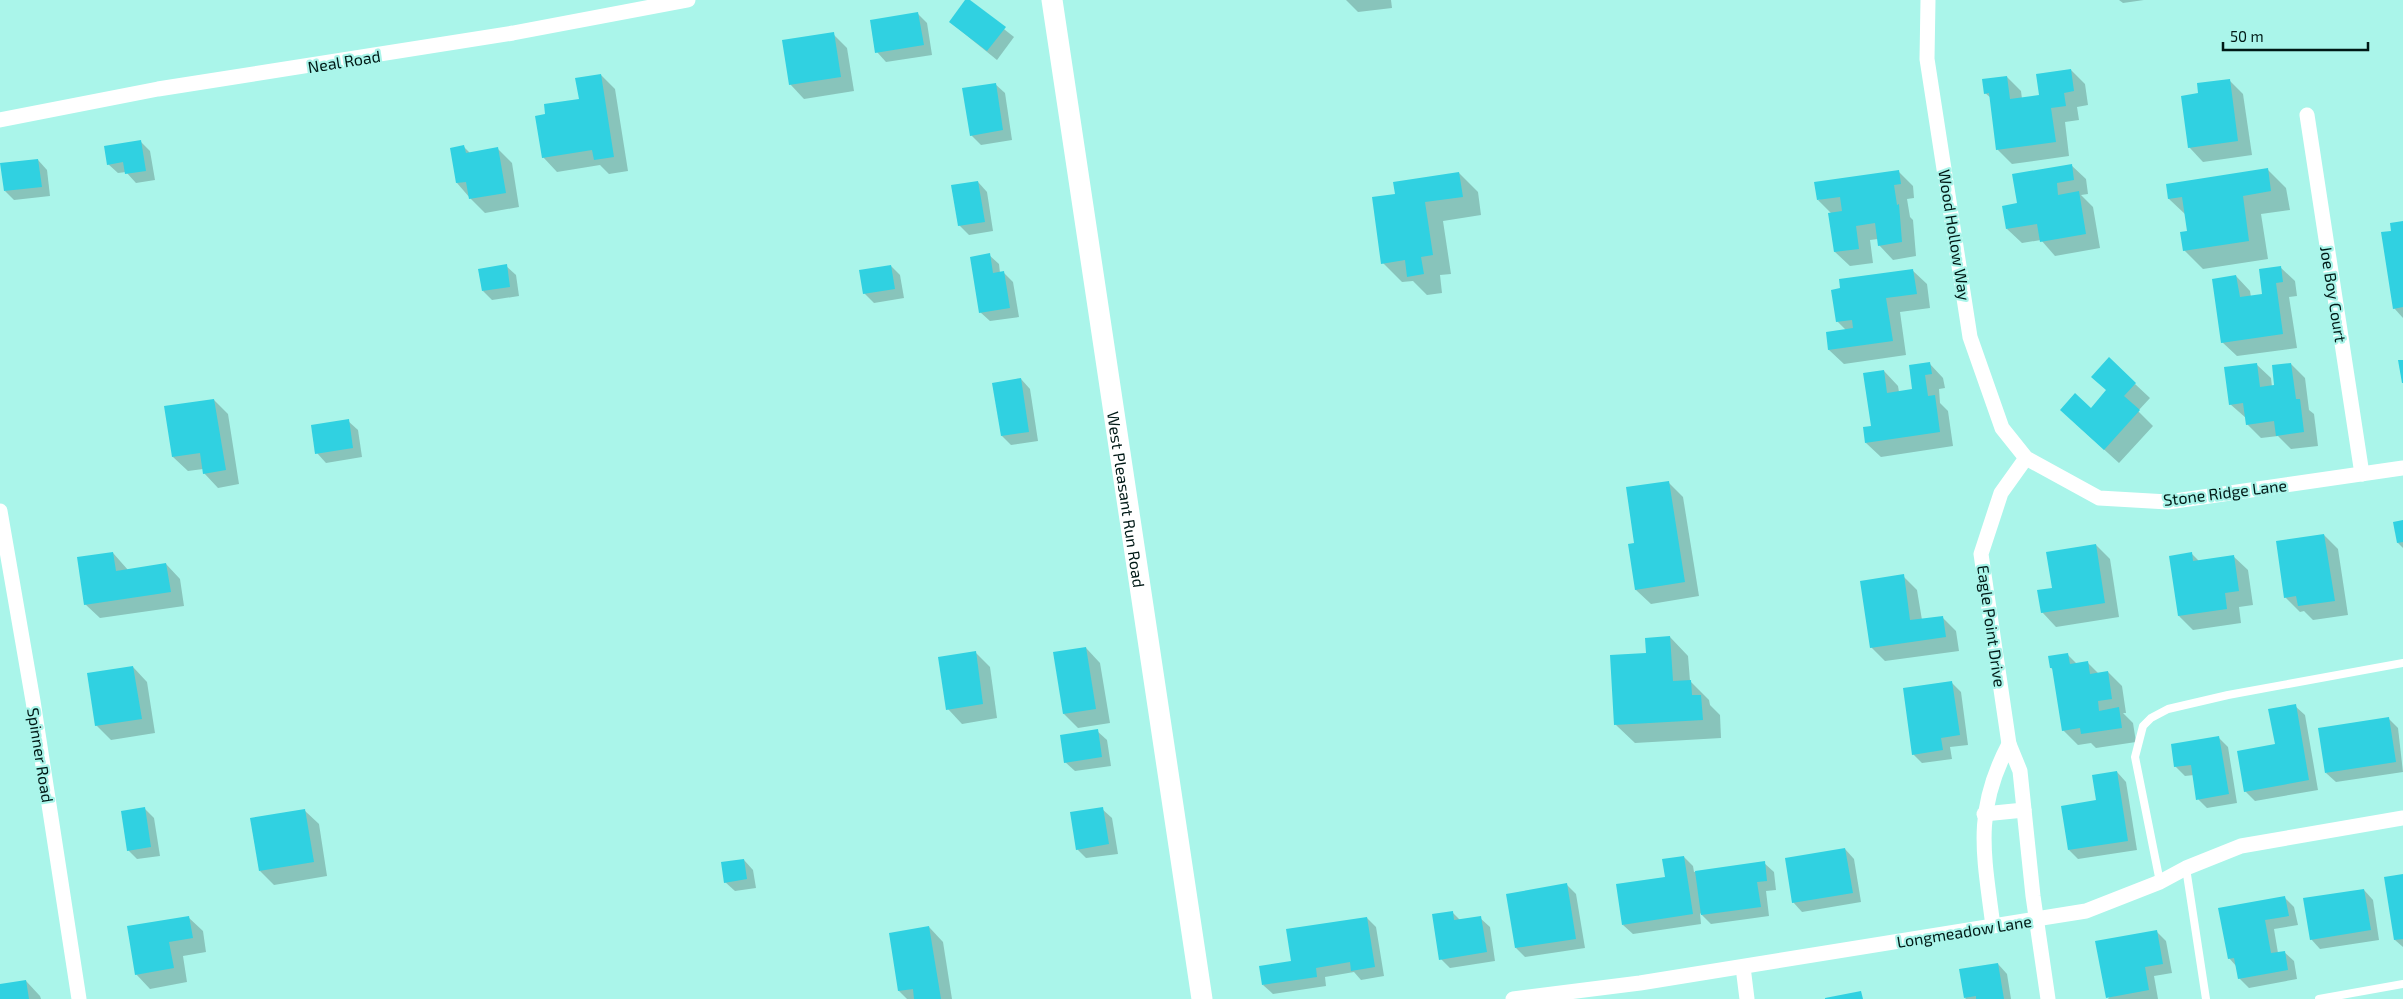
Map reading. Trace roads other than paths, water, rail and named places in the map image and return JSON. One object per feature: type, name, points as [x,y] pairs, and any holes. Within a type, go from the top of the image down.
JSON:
[{"type":"main road","name":"West Pleasant Run Road","points":[[1052,0],[1202,999]]},
{"type":"street","name":"Neal Road","points":[[0,120],[158,89],[458,42],[688,0]]},
{"type":"street","name":"Wood Hollow Way","points":[[1928,0],[1927,58],[1970,337],[2002,428],[2026,458]]},
{"type":"street","name":"Joe Boy Court","points":[[2307,115],[2362,474]]},
{"type":"street","name":"Stone Ridge Lane","points":[[2026,458],[2099,498],[2168,502],[2403,468]]},
{"type":"street","name":"Eagle Point Drive","points":[[2026,458],[2001,493],[1981,554],[2009,744],[2020,771],[2036,920],[2048,999]]},
{"type":"street","name":"Spinner Road","points":[[0,511],[33,701],[79,999]]},
{"type":"street","points":[[1993,926],[1982,842],[1984,814],[1995,769],[2009,744]]},
{"type":"street","points":[[1984,814],[2024,810]]},
{"type":"street","name":"Longmeadow Lane","points":[[1513,999],[1640,983],[2086,912],[2241,846],[2403,818]]},
{"type":"street","points":[[1743,967],[1747,999]]},
{"type":"lane","points":[[2160,882],[2135,758],[2143,726],[2151,718],[2168,709],[2228,695],[2403,662]]},
{"type":"lane","points":[[2186,868],[2206,999]]},
{"type":"lane","points":[[2319,999],[2403,984]]}]
